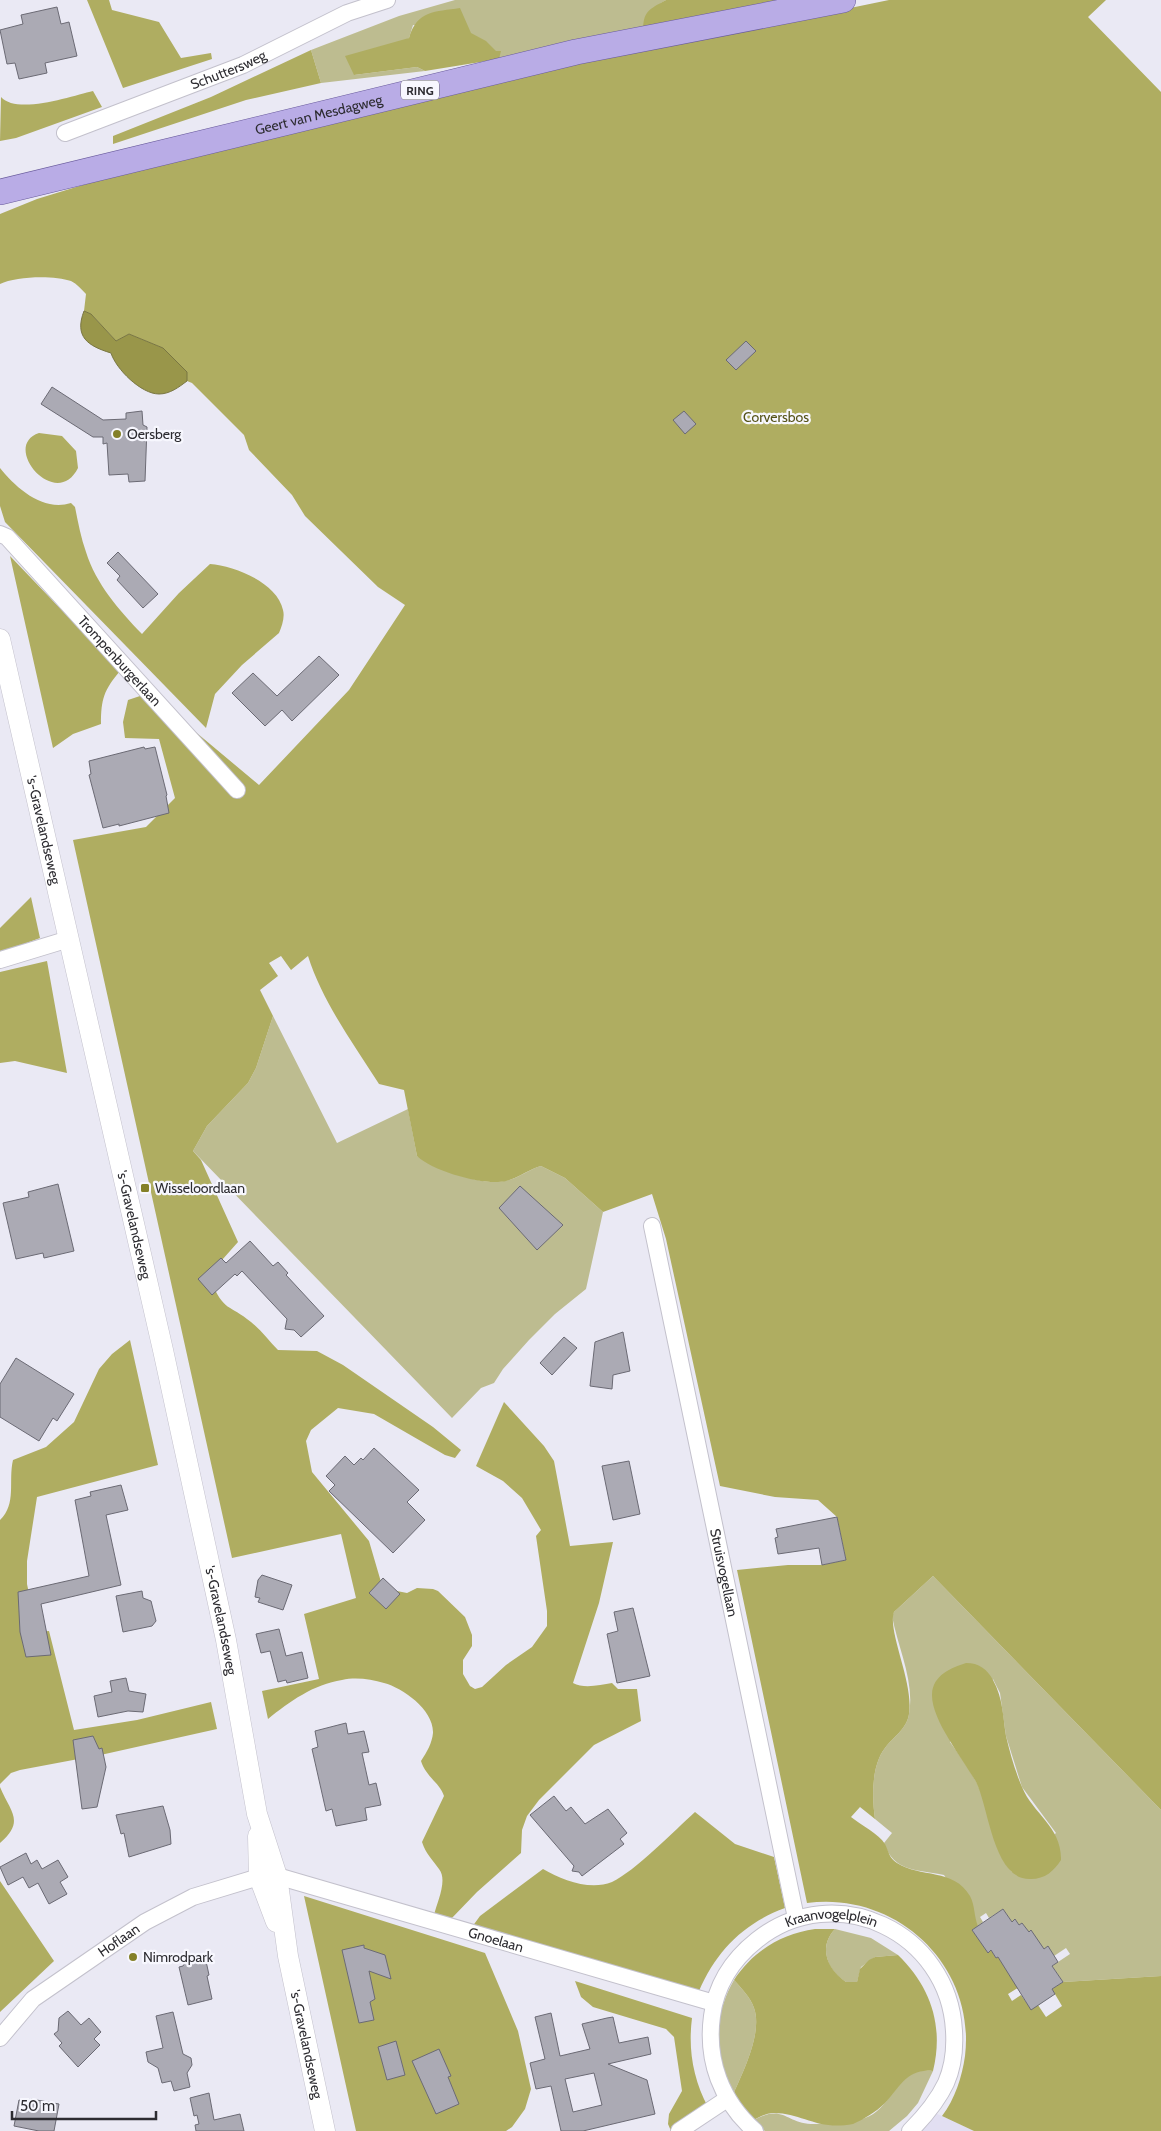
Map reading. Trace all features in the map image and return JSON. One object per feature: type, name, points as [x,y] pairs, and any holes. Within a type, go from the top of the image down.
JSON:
[{"type":"main road","name":"Geert van Mesdagweg","points":[[0,192],[576,52],[843,0]]},
{"type":"street","name":"Schuttersweg","points":[[65,133],[244,65],[347,13],[388,0]]},
{"type":"street","name":"Trompenburgerlaan","points":[[0,534],[8,537],[237,790]]},
{"type":"street","name":"'s-Gravelandseweg","points":[[0,639],[163,1350],[224,1630],[268,1877],[288,1956],[325,2131]]},
{"type":"street","points":[[0,960],[69,939]]},
{"type":"street","name":"Struisvogellaan","points":[[652,1226],[796,1918]]},
{"type":"street","name":"Gnoelaan","points":[[268,1877],[714,2003]]},
{"type":"street","name":"Hoflaan","points":[[0,2038],[32,1999],[145,1922],[193,1897],[268,1877]]},
{"type":"street","name":"Kraanvogelplein","points":[[755,2131],[727,2099],[714,2068],[709,2036],[714,2003],[725,1975],[744,1950],[768,1931],[796,1918],[830,1913],[864,1917],[896,1931],[922,1953],[942,1981],[953,2013],[954,2048],[946,2081],[930,2111],[910,2131]]},
{"type":"street","points":[[679,2131],[727,2099]]},
{"type":"shaded area","points":[[455,0],[666,0],[661,3],[643,33],[499,59],[484,41],[473,35],[450,29],[413,25],[409,38],[354,75],[417,67],[425,71],[321,83],[311,50],[399,16]]},
{"type":"shaded area","points":[[84,311],[91,314],[116,341],[129,334],[163,348],[187,372],[187,381],[174,390],[163,394],[152,393],[137,385],[118,366],[111,353],[96,347],[85,339],[81,328]]},
{"type":"shaded area","points":[[273,1016],[337,1143],[408,1109],[417,1156],[462,1176],[497,1182],[509,1180],[541,1166],[565,1178],[603,1212],[586,1289],[555,1314],[529,1340],[503,1369],[494,1383],[481,1388],[452,1418],[193,1151],[207,1126],[248,1083],[256,1068]]},
{"type":"shaded area","points":[[933,1576],[1161,1810],[1161,1976],[1063,1982],[1052,1966],[1070,1954],[1066,1948],[1054,1956],[1048,1947],[1039,1952],[1022,1923],[1019,1925],[1015,1919],[1012,1922],[1003,1909],[989,1918],[986,1913],[980,1917],[983,1922],[978,1926],[944,1875],[908,1868],[894,1860],[888,1853],[884,1843],[892,1833],[875,1819],[873,1792],[875,1773],[880,1755],[906,1724],[910,1702],[908,1677],[892,1616]],"holes":[[[993,1679],[1000,1693],[1006,1736],[1022,1787],[1056,1833],[1012,1872],[997,1846],[977,1783],[950,1742]]]},
{"type":"shaded area","points":[[835,1929],[871,1938],[898,1955],[875,1957],[861,1967],[857,1982],[846,1982],[834,1971],[827,1958],[827,1943]]},
{"type":"shaded area","points":[[734,1980],[751,2001],[756,2018],[756,2029],[746,2065],[732,2097],[720,2067],[717,2034],[721,2011]]},
{"type":"shaded area","points":[[919,2071],[933,2071],[918,2103],[907,2116],[889,2131],[765,2131],[752,2121],[771,2114],[784,2115],[795,2121],[811,2124],[846,2122],[865,2118],[880,2108],[904,2080],[911,2074]]},
{"type":"shaded area","points":[[930,2111],[942,2116],[974,2131],[910,2131]]},
{"type":"green space","points":[[87,0],[109,0],[112,10],[159,22],[181,58],[211,53],[212,59],[123,88]]},
{"type":"green space","points":[[666,0],[813,0],[643,33],[644,20],[648,12]]},
{"type":"green space","name":"Corversbos","points":[[889,0],[1106,0],[1088,17],[1161,92],[1161,1810],[933,1576],[894,1612],[894,1632],[910,1701],[908,1719],[880,1755],[877,1764],[873,1792],[875,1819],[860,1807],[851,1817],[882,1840],[891,1857],[897,1863],[916,1871],[946,1877],[963,1887],[972,1900],[978,1926],[972,1930],[988,1952],[991,1950],[996,1958],[998,1957],[1019,1987],[1008,1994],[1012,2001],[1021,1995],[1031,2009],[1038,2005],[1046,2017],[1062,2006],[1052,1989],[1063,1982],[1161,1976],[1161,2131],[974,2131],[942,2116],[957,2088],[965,2056],[965,2023],[957,1992],[943,1964],[924,1941],[899,1922],[871,1909],[840,1902],[807,1903],[737,1570],[788,1565],[822,1565],[846,1560],[837,1517],[818,1500],[775,1497],[720,1486],[666,1239],[652,1194],[603,1212],[565,1178],[541,1166],[509,1180],[489,1182],[455,1175],[433,1167],[424,1161],[417,1156],[404,1090],[379,1084],[330,1006],[308,956],[291,970],[281,956],[269,963],[278,976],[260,990],[273,1016],[256,1068],[248,1083],[207,1126],[193,1151],[201,1160],[238,1242],[222,1260],[211,1281],[224,1303],[255,1325],[278,1350],[317,1351],[343,1365],[433,1427],[461,1450],[455,1458],[445,1455],[374,1414],[338,1408],[311,1430],[306,1441],[312,1472],[369,1541],[381,1582],[387,1589],[407,1593],[417,1588],[433,1589],[438,1591],[465,1617],[472,1635],[472,1646],[463,1660],[463,1674],[470,1686],[475,1689],[482,1687],[506,1665],[532,1647],[547,1626],[547,1611],[536,1536],[541,1530],[522,1498],[503,1481],[476,1466],[504,1402],[544,1446],[554,1461],[570,1546],[613,1542],[599,1603],[573,1683],[587,1686],[612,1683],[618,1689],[637,1689],[641,1721],[594,1745],[539,1800],[527,1816],[522,1830],[521,1853],[477,1892],[450,1920],[434,1915],[441,1891],[442,1879],[439,1869],[427,1853],[422,1842],[444,1796],[423,1767],[421,1761],[432,1740],[433,1733],[432,1724],[423,1708],[408,1695],[392,1686],[374,1680],[347,1679],[322,1685],[312,1690],[293,1700],[268,1719],[262,1691],[319,1679],[304,1614],[356,1598],[341,1534],[232,1558],[73,840],[146,827],[175,798],[159,739],[125,738],[123,722],[128,700],[149,693],[259,785],[349,690],[405,605],[378,587],[305,516],[292,495],[249,450],[244,435],[192,383],[187,381],[187,372],[163,348],[129,334],[116,341],[91,314],[84,311],[86,294],[71,281],[35,277],[15,279],[0,284],[0,214],[37,199],[220,143],[530,74]]},
{"type":"green space","points":[[460,8],[471,33],[486,41],[496,51],[501,51],[499,59],[425,71],[417,67],[354,75],[345,56],[409,38],[412,29],[422,17],[435,12]]},
{"type":"green space","points":[[311,50],[321,83],[246,100],[113,144],[113,136],[211,97]]},
{"type":"green space","points":[[93,91],[102,107],[16,138],[0,141],[1,97],[9,102],[32,104],[45,103]]},
{"type":"green space","points":[[39,433],[62,436],[76,451],[78,468],[68,480],[57,483],[46,480],[36,472],[28,461],[26,450],[29,440]]},
{"type":"green space","points":[[0,468],[22,490],[40,501],[61,505],[71,503],[75,507],[90,564],[102,586],[142,634],[179,593],[210,564],[242,572],[253,577],[272,591],[279,600],[284,613],[279,633],[242,665],[215,694],[206,728],[5,522],[0,506]]},
{"type":"green space","points":[[10,556],[120,671],[104,695],[101,724],[73,734],[53,748]]},
{"type":"green space","points":[[31,897],[40,938],[0,953],[0,928]]},
{"type":"green space","points":[[47,961],[67,1073],[15,1061],[0,1063],[0,972]]},
{"type":"green space","points":[[130,1340],[158,1465],[37,1497],[27,1561],[27,1584],[37,1632],[49,1631],[74,1730],[137,1720],[211,1702],[217,1729],[105,1754],[20,1770],[11,1773],[0,1784],[0,1520],[5,1514],[10,1500],[13,1460],[46,1447],[74,1422],[99,1369],[112,1354]]},
{"type":"green space","points":[[966,1663],[982,1667],[993,1680],[1001,1701],[1006,1736],[1019,1781],[1027,1797],[1057,1838],[1061,1860],[1052,1871],[1041,1878],[1031,1879],[1018,1876],[1008,1868],[1000,1856],[981,1793],[937,1716],[933,1704],[933,1687],[944,1673]]},
{"type":"green space","points":[[0,1787],[14,1816],[14,1822],[8,1835],[0,1843]]},
{"type":"green space","points":[[695,1812],[735,1844],[774,1857],[785,1908],[770,1914],[744,1930],[733,1940],[714,1963],[699,1991],[472,1927],[480,1916],[543,1869],[567,1880],[586,1885],[612,1882],[643,1860]]},
{"type":"green space","points":[[0,1881],[54,1961],[0,2012]]},
{"type":"green space","points":[[304,1896],[485,1953],[518,2031],[531,2089],[525,2109],[512,2127],[506,2131],[356,2131]]},
{"type":"green space","points":[[815,1929],[835,1929],[827,1943],[827,1957],[834,1971],[846,1982],[857,1982],[860,1969],[875,1957],[898,1955],[909,1967],[919,1980],[932,2008],[937,2038],[933,2071],[917,2072],[910,2076],[881,2106],[870,2115],[853,2124],[841,2126],[820,2124],[793,2116],[774,2113],[765,2114],[752,2121],[732,2097],[754,2041],[756,2018],[751,2001],[734,1980],[759,1952],[791,1935]]},
{"type":"green space","points":[[575,1981],[692,2018],[691,2052],[693,2064],[695,2075],[708,2107],[671,2131],[668,2124],[669,2114],[682,2091],[674,2037],[666,2029],[593,2007],[581,1997]]},
{"type":"building","points":[[57,7],[61,24],[69,22],[77,56],[45,63],[47,73],[19,79],[15,63],[7,64],[0,30],[23,24],[21,15]]},
{"type":"building","points":[[746,341],[756,351],[736,370],[726,360]]},
{"type":"building","name":"Oersberg","points":[[52,387],[103,420],[126,419],[126,413],[142,411],[143,425],[147,427],[145,481],[129,482],[128,474],[109,475],[107,443],[103,444],[103,437],[93,437],[41,404]]},
{"type":"building","points":[[684,411],[696,424],[685,434],[673,420]]},
{"type":"building","points":[[118,552],[158,594],[143,608],[117,580],[120,576],[107,563]]},
{"type":"building","points":[[319,656],[339,675],[292,721],[282,710],[265,726],[232,693],[253,673],[277,696]]},
{"type":"building","points":[[144,747],[145,749],[155,747],[167,795],[169,813],[119,826],[119,824],[103,828],[89,775],[91,774],[89,761]]},
{"type":"building","points":[[58,1184],[74,1251],[44,1258],[43,1253],[16,1259],[3,1203],[29,1197],[28,1192]]},
{"type":"building","points":[[520,1186],[563,1225],[537,1250],[499,1208]]},
{"type":"building","points":[[250,1241],[273,1266],[278,1262],[288,1273],[286,1275],[324,1316],[301,1337],[294,1330],[285,1329],[287,1319],[242,1271],[237,1276],[235,1274],[212,1295],[198,1279],[221,1258],[226,1263]]},
{"type":"building","points":[[623,1332],[630,1371],[613,1375],[612,1389],[590,1386],[595,1342]]},
{"type":"building","points":[[564,1337],[577,1348],[552,1375],[540,1363]]},
{"type":"building","points":[[16,1358],[74,1394],[57,1421],[53,1418],[39,1441],[0,1417],[0,1384]]},
{"type":"building","points":[[374,1448],[419,1490],[407,1502],[425,1520],[393,1553],[329,1491],[335,1485],[326,1476],[345,1456],[354,1465],[361,1458],[363,1460]]},
{"type":"building","points":[[629,1461],[640,1514],[613,1520],[602,1466]]},
{"type":"building","points":[[121,1485],[128,1510],[106,1515],[121,1585],[41,1604],[51,1655],[26,1657],[20,1632],[18,1592],[89,1576],[75,1500],[91,1496],[90,1492]]},
{"type":"building","points":[[837,1517],[846,1560],[822,1565],[819,1548],[778,1554],[775,1538],[778,1537],[776,1529]]},
{"type":"building","points":[[262,1575],[292,1585],[283,1610],[258,1602],[260,1598],[255,1597],[258,1580]]},
{"type":"building","points":[[383,1578],[400,1594],[386,1609],[369,1593]]},
{"type":"building","points":[[142,1591],[143,1598],[151,1601],[156,1621],[152,1626],[123,1632],[116,1596]]},
{"type":"building","points":[[633,1608],[650,1676],[617,1683],[607,1634],[618,1631],[614,1612]]},
{"type":"building","points":[[279,1629],[286,1656],[302,1652],[308,1678],[287,1683],[286,1680],[278,1682],[270,1651],[261,1653],[256,1634]]},
{"type":"building","points":[[126,1678],[129,1691],[146,1694],[143,1712],[128,1711],[98,1717],[94,1696],[112,1692],[110,1681]]},
{"type":"building","points":[[346,1723],[348,1734],[364,1731],[369,1752],[362,1753],[369,1785],[376,1783],[381,1805],[365,1808],[367,1820],[336,1826],[332,1809],[326,1811],[312,1749],[318,1747],[315,1731]]},
{"type":"building","points":[[93,1736],[99,1749],[102,1748],[106,1767],[97,1807],[82,1809],[73,1740]]},
{"type":"building","points":[[554,1796],[566,1811],[571,1807],[585,1824],[608,1809],[627,1833],[620,1839],[624,1844],[582,1876],[579,1872],[572,1871],[574,1866],[530,1815]]},
{"type":"building","points":[[163,1806],[170,1830],[171,1844],[129,1857],[124,1833],[121,1834],[116,1815]]},
{"type":"building","points":[[26,1853],[31,1864],[37,1860],[42,1869],[58,1860],[68,1877],[60,1882],[67,1894],[49,1904],[38,1883],[29,1888],[23,1877],[8,1885],[0,1867]]},
{"type":"building","points":[[1003,1909],[1012,1922],[1015,1919],[1019,1925],[1022,1923],[1029,1932],[1031,1930],[1044,1949],[1048,1946],[1058,1962],[1052,1966],[1063,1982],[1052,1989],[1055,1994],[1031,2010],[998,1957],[996,1958],[991,1950],[988,1953],[972,1930]]},
{"type":"building","points":[[364,1945],[364,1948],[385,1955],[391,1979],[369,1971],[375,1999],[370,2002],[374,2020],[359,2023],[342,1950]]},
{"type":"building","points":[[194,1958],[200,1962],[206,1961],[212,1999],[188,2005],[179,1967],[183,1966],[187,1960]]},
{"type":"building","points":[[68,2011],[81,2025],[89,2018],[101,2032],[94,2039],[100,2045],[78,2067],[59,2046],[62,2043],[54,2034],[58,2031],[59,2018]]},
{"type":"building","points":[[173,2012],[183,2054],[191,2058],[192,2065],[187,2073],[190,2087],[174,2091],[171,2081],[162,2083],[158,2068],[148,2062],[146,2052],[163,2048],[156,2016]]},
{"type":"building","points":[[551,2013],[560,2056],[590,2049],[582,2024],[607,2018],[613,2017],[619,2043],[648,2037],[651,2054],[608,2064],[647,2080],[655,2114],[583,2131],[561,2131],[551,2086],[536,2089],[530,2063],[545,2059],[535,2017]],"holes":[[[594,2073],[602,2105],[573,2112],[565,2079]]]},
{"type":"building","points":[[396,2041],[405,2075],[387,2080],[378,2047]]},
{"type":"building","points":[[439,2049],[451,2076],[448,2077],[459,2104],[436,2114],[412,2061]]},
{"type":"building","points":[[209,2093],[214,2120],[240,2114],[244,2131],[196,2131],[195,2125],[199,2124],[197,2115],[194,2116],[190,2098]]},
{"type":"building","points":[[31,2099],[59,2104],[54,2131],[39,2131],[14,2126],[19,2100],[30,2102]]},
{"type":"place","name":"Oersberg","points":[[117,434]]},
{"type":"place","name":"Wisseloordlaan","points":[[145,1188]]},
{"type":"place","name":"Nimrodpark","points":[[133,1957]]}]
